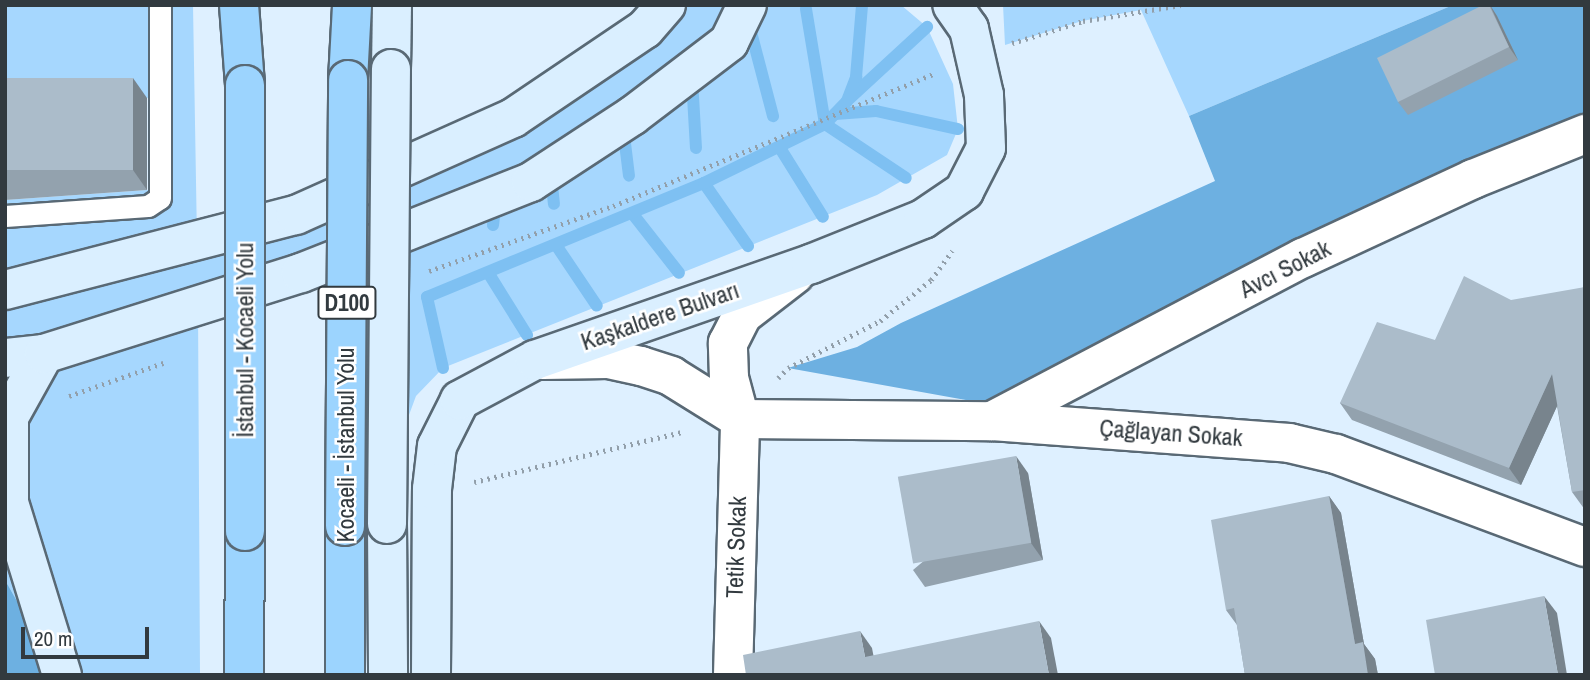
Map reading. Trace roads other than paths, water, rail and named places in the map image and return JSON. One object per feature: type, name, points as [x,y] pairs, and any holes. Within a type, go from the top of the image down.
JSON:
[{"type":"highway","points":[[239,5],[245,85]]},
{"type":"highway","name":"İstanbul - Kocaeli Yolu","points":[[244,675],[247,5]]},
{"type":"highway","name":"Kocaeli - İstanbul Yolu","points":[[345,675],[347,5]]},
{"type":"highway","points":[[348,80],[352,5]]},
{"type":"main road","points":[[387,675],[392,5]]},
{"type":"main road","points":[[8,291],[296,215],[513,118],[645,29],[666,5]]},
{"type":"main road","points":[[5,358],[44,354],[301,273],[531,182],[632,116],[729,42],[747,5]]},
{"type":"main road","name":"Kaşkaldere Bulvarı","points":[[431,675],[432,489],[437,446],[460,400],[534,360],[811,264],[923,219],[964,191],[986,148],[984,95],[964,13]]},
{"type":"main road","points":[[44,354],[9,417],[9,503],[60,675]]},
{"type":"main road","points":[[5,580],[60,675]]},
{"type":"street","name":"Avcı Sokak","points":[[992,421],[1303,258],[1473,179],[1585,134]]},
{"type":"street","name":"Tetik Sokak","points":[[733,675],[740,418],[729,378],[727,343],[742,316],[764,294],[811,264]]},
{"type":"street","points":[[534,360],[608,359],[641,366],[671,376],[740,418]]},
{"type":"street","name":"Çağlayan Sokak","points":[[740,418],[992,421],[1289,443],[1336,454],[1585,547]]},
{"type":"lane","points":[[5,216],[148,206],[160,198],[160,5]]},
{"type":"waterway","points":[[443,368],[427,297],[704,183],[825,124],[847,101],[856,77],[862,5]]},
{"type":"waterway","points":[[806,9],[825,124],[906,178]]},
{"type":"waterway","points":[[850,98],[927,27]]},
{"type":"waterway","points":[[751,32],[773,116]]},
{"type":"waterway","points":[[692,79],[696,148]]},
{"type":"waterway","points":[[835,114],[876,111],[958,129]]},
{"type":"waterway","points":[[623,127],[629,176]]},
{"type":"waterway","points":[[780,148],[823,217]]},
{"type":"waterway","points":[[551,176],[554,204]]},
{"type":"waterway","points":[[704,183],[748,246]]},
{"type":"waterway","points":[[493,225],[496,201]]},
{"type":"waterway","points":[[632,213],[679,273]]},
{"type":"waterway","points":[[556,245],[597,306]]},
{"type":"waterway","points":[[489,274],[527,335]]}]
